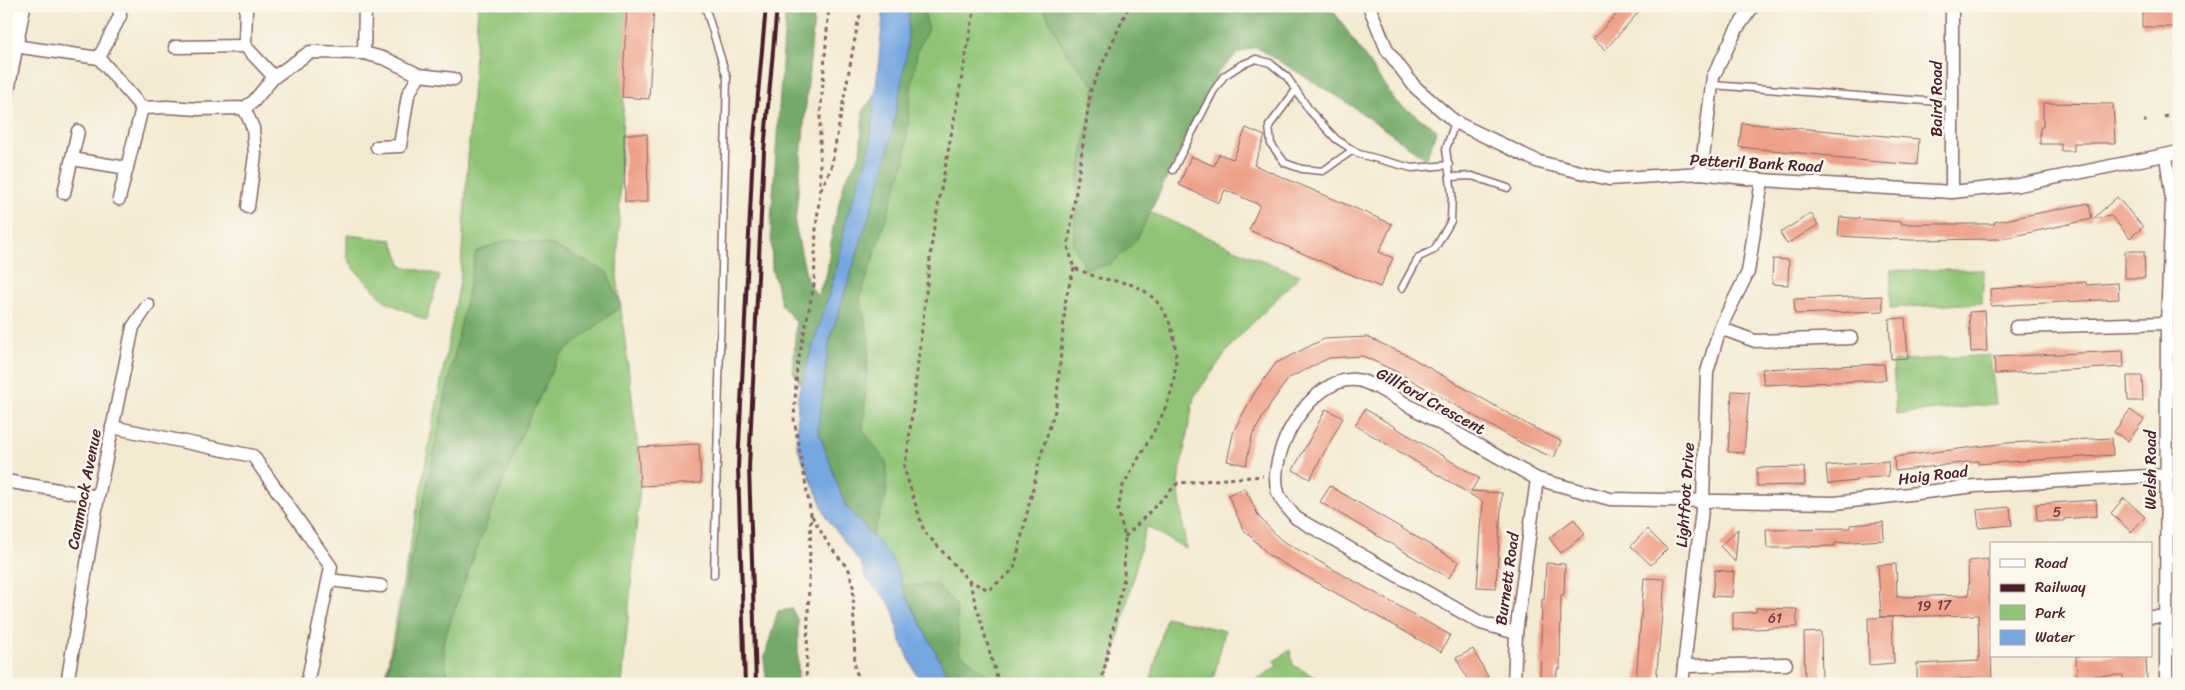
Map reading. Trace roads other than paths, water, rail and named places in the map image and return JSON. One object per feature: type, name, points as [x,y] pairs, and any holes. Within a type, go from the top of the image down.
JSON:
[{"type":"street","points":[[6,91],[22,6]]},
{"type":"street","points":[[99,58],[120,16],[119,6]]},
{"type":"street","points":[[246,6],[245,46],[274,77]]},
{"type":"street","points":[[364,53],[365,6]]},
{"type":"street","name":"Petteril Bank Road","points":[[1370,6],[1387,50],[1415,87],[1455,122],[1539,162],[1609,179],[1701,174],[1762,180],[1952,192],[2019,185],[2179,152]]},
{"type":"street","points":[[1701,174],[1713,77],[1736,30],[1752,6]]},
{"type":"street","name":"Baird Road","points":[[1952,6],[1952,192]]},
{"type":"street","points":[[14,46],[99,58],[142,108]]},
{"type":"street","points":[[175,47],[245,46]]},
{"type":"street","points":[[142,108],[244,108],[253,102],[274,77],[290,64],[310,52],[364,53],[386,59],[419,75],[454,79]]},
{"type":"street","points":[[377,147],[400,146],[408,95],[419,75]]},
{"type":"street","points":[[119,199],[142,108]]},
{"type":"street","points":[[244,108],[254,128],[255,155],[248,207]]},
{"type":"street","points":[[64,193],[78,130]]},
{"type":"street","name":"Welsh Road","points":[[2166,156],[2172,200],[2167,323],[2166,684]]},
{"type":"street","points":[[72,159],[127,168]]},
{"type":"street","name":"Lightfoot Drive","points":[[1682,684],[1703,501],[1707,372],[1720,328],[1748,272],[1762,180]]},
{"type":"street","name":"Cammock Avenue","points":[[67,684],[98,497],[133,327],[148,305]]},
{"type":"street","points":[[2016,328],[2167,323]]},
{"type":"street","points":[[1720,328],[1755,341],[1851,338]]},
{"type":"street","name":"Gillford Crescent","points":[[1516,633],[1481,623],[1296,518],[1285,506],[1278,493],[1277,461],[1282,446],[1309,402],[1321,390],[1337,383],[1356,380],[1378,388],[1537,479],[1610,499],[1703,501]]},
{"type":"street","points":[[112,427],[253,456],[332,567],[307,684]]},
{"type":"street","name":"Haig Road","points":[[1703,501],[1836,504],[1975,486],[2167,475]]},
{"type":"street","name":"Burnett Road","points":[[1514,684],[1516,633],[1537,479]]},
{"type":"street","points":[[6,481],[98,497]]},
{"type":"street","points":[[329,580],[381,586]]},
{"type":"street","points":[[2152,617],[2166,617]]},
{"type":"street","points":[[1684,666],[1786,664]]},
{"type":"lane","points":[[705,6],[727,78],[714,575]]},
{"type":"lane","points":[[1173,170],[1213,92],[1224,76],[1241,65],[1256,59],[1270,63],[1287,77],[1310,112],[1336,140],[1353,150],[1380,161],[1412,168],[1449,166]]},
{"type":"lane","points":[[1712,85],[1952,103]]},
{"type":"lane","points":[[1296,90],[1269,126],[1271,144],[1285,163],[1302,169],[1323,171],[1353,150]]},
{"type":"lane","points":[[1402,288],[1419,257],[1434,250],[1451,221],[1452,194],[1446,148],[1455,122]]},
{"type":"lane","points":[[1450,177],[1472,176],[1508,188]]},
{"type":"water","points":[[884,6],[909,6],[907,52],[885,165],[829,342],[818,430],[845,505],[890,556],[900,576],[901,585],[952,684],[921,684],[900,639],[894,613],[888,601],[866,579],[861,564],[827,518],[797,446],[798,394],[840,256],[846,220],[870,149]]},
{"type":"railway","points":[[745,684],[738,467],[753,150],[766,6]]},
{"type":"railway","points":[[756,684],[749,467],[764,151],[777,6]]}]
